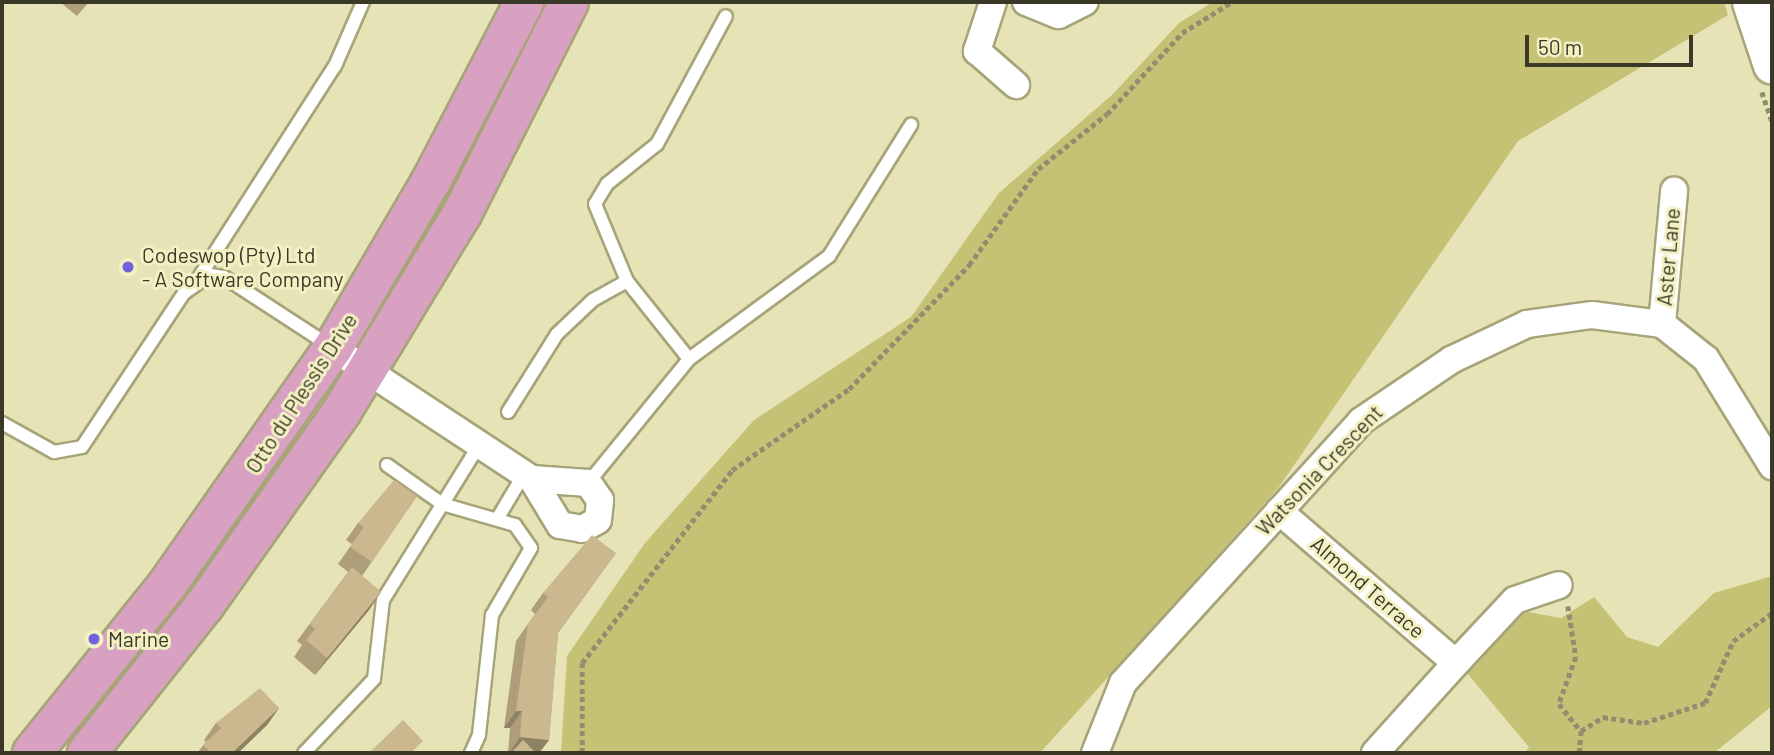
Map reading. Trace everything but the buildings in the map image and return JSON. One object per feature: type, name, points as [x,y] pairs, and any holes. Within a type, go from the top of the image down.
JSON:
[{"type":"main road","name":"Otto du Plessis Drive","points":[[32,753],[160,595],[333,348],[431,181],[524,2]]},
{"type":"main road","name":"Otto du Plessis Drive","points":[[87,753],[308,464],[462,214],[569,2]]},
{"type":"street","points":[[993,2],[977,51],[1016,85]]},
{"type":"street","points":[[1026,2],[1059,15],[1085,2]]},
{"type":"street","points":[[1751,2],[1772,65]]},
{"type":"street","name":"Aster Lane","points":[[1662,324],[1674,191]]},
{"type":"street","name":"Watsonia Crescent","points":[[1095,753],[1123,683],[1279,511],[1381,404],[1495,338],[1557,316],[1628,316],[1662,324],[1706,359],[1772,466]]},
{"type":"street","points":[[333,348],[528,477],[550,514],[570,529],[598,520],[600,500],[588,483],[528,477]]},
{"type":"street","name":"Almond Terrace","points":[[1279,511],[1456,663]]},
{"type":"street","points":[[1375,753],[1515,600],[1559,585]]},
{"type":"lane","points":[[2,423],[54,452],[82,447],[198,279],[335,66],[363,2]]},
{"type":"lane","points":[[690,359],[627,281],[597,218],[598,193],[657,144],[726,16]]},
{"type":"lane","points":[[588,483],[690,359],[830,256],[911,125]]},
{"type":"lane","points":[[198,279],[224,277],[333,348]]},
{"type":"lane","points":[[508,412],[557,334],[593,300],[627,281]]},
{"type":"lane","points":[[304,753],[374,679],[383,600],[479,445]]},
{"type":"lane","points":[[387,465],[442,504],[499,516],[526,537],[530,557],[492,615],[479,735],[471,753]]},
{"type":"lane","points":[[499,516],[528,477]]},
{"type":"path","points":[[582,753],[582,663],[732,470],[849,389],[969,265],[1038,169],[1107,114],[1182,33],[1231,2]]},
{"type":"path","points":[[1559,585],[1578,640],[1559,704],[1580,731],[1579,753]]},
{"type":"path","points":[[1580,731],[1608,715],[1644,723],[1705,704],[1733,641],[1772,613]]},
{"type":"shaded area","points":[[1213,2],[1724,2],[1728,15],[1518,141],[1279,487],[1040,753],[561,753],[567,656],[645,543],[754,420],[911,317],[999,193],[1113,94],[1179,23]]},
{"type":"shaded area","points":[[1772,576],[1772,706],[1714,753],[1525,753],[1529,747],[1467,673],[1523,611],[1561,618],[1594,597],[1627,637],[1658,647],[1714,593]]},
{"type":"place","name":"Codeswop (Pty) Ltd - A Software Company","points":[[128,267]]},
{"type":"place","name":"Marine","points":[[94,639]]}]
